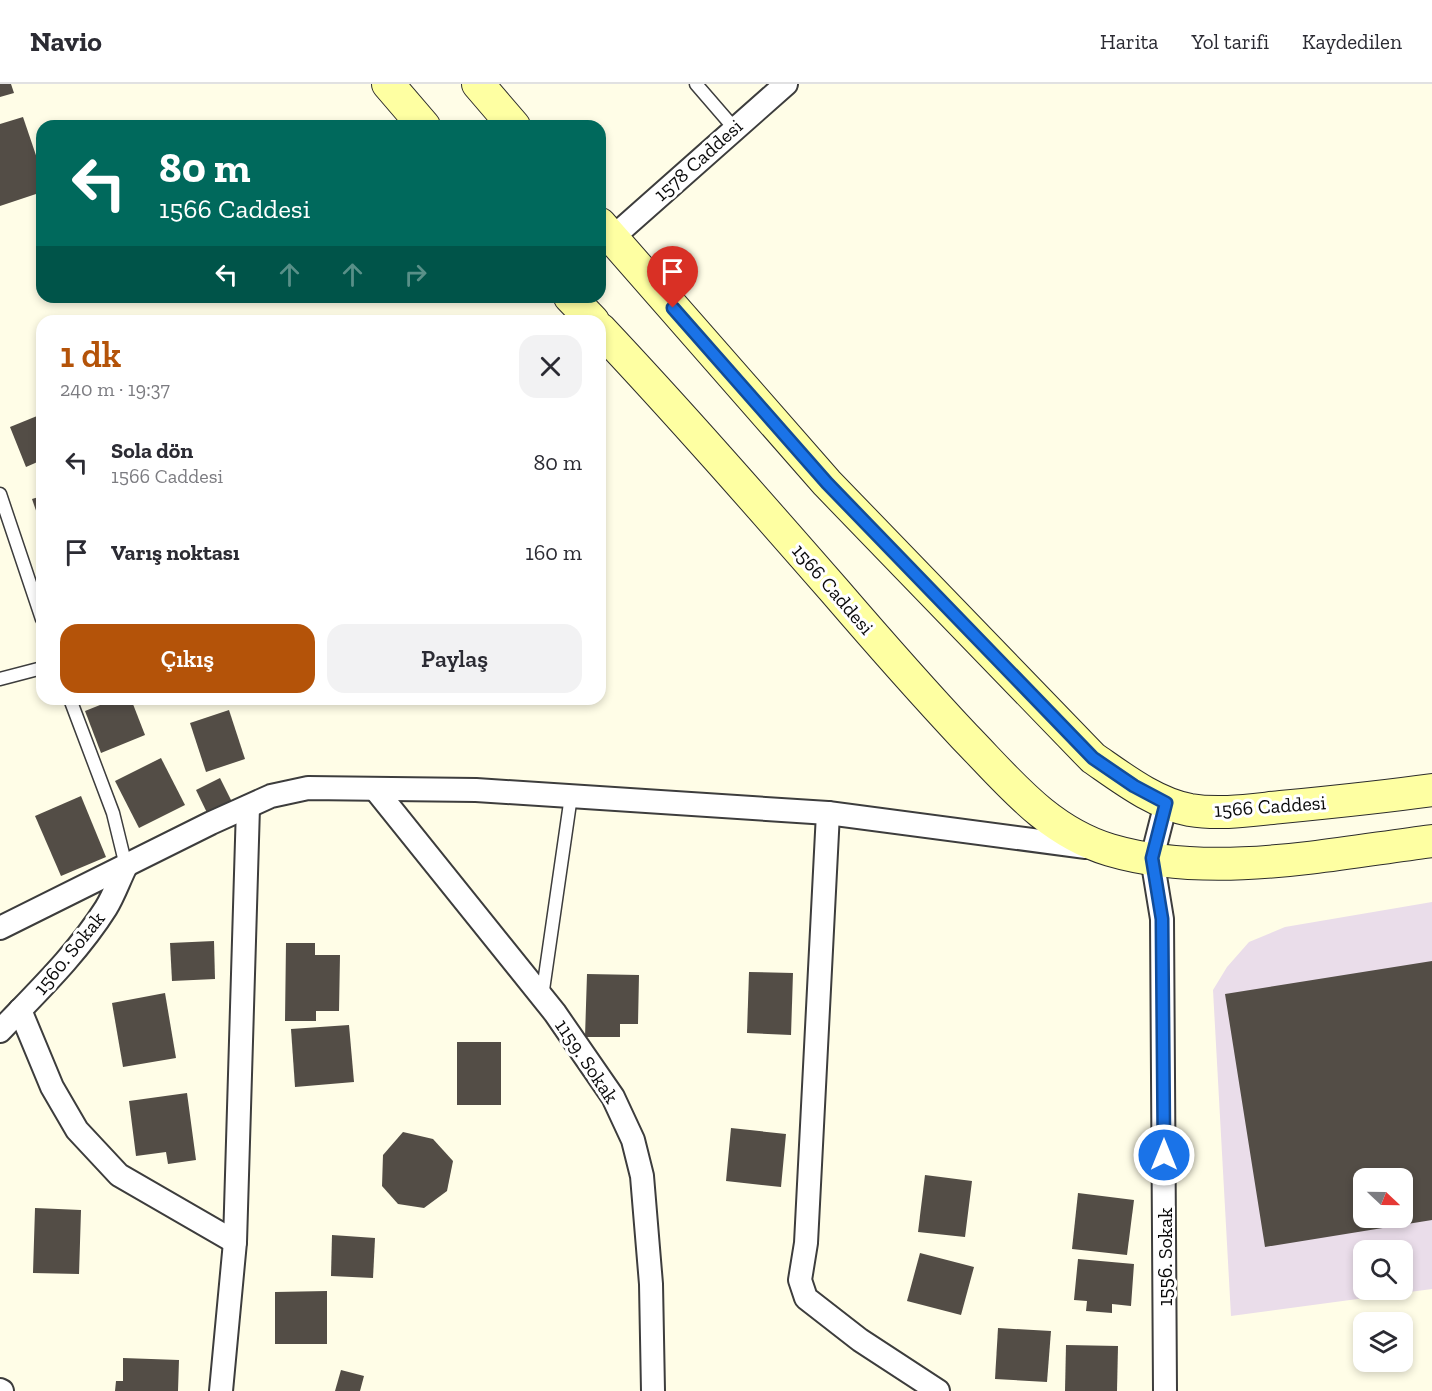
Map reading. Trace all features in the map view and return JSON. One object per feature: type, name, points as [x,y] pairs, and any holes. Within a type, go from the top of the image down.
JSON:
[{"type":"street","points":[[388,84],[419,120]]},
{"type":"street","points":[[478,84],[509,120]]},
{"type":"street","name":"1578 Caddesi","points":[[606,231],[786,84]]},
{"type":"street","name":"1566 Caddesi","points":[[606,231],[827,483],[1093,758],[1134,786],[1166,803],[1189,810],[1223,813],[1432,790]]},
{"type":"street","points":[[576,303],[587,315]]},
{"type":"street","name":"1566 Caddesi","points":[[606,335],[673,406],[926,695],[1034,808],[1077,836],[1110,850],[1190,862],[1261,863],[1432,841]]},
{"type":"street","points":[[0,928],[172,841],[271,796],[308,788],[476,790],[828,813],[1110,850]]},
{"type":"street","name":"1159. Sokak","points":[[375,789],[542,997],[613,1097],[633,1140],[642,1176],[651,1284],[653,1391]]},
{"type":"street","name":"1556. Sokak","points":[[1165,1391],[1162,919],[1152,858],[1166,803]]},
{"type":"street","points":[[221,1391],[235,1242],[248,807]]},
{"type":"street","points":[[828,813],[806,1243],[800,1280],[806,1298],[860,1340],[938,1391]]},
{"type":"street","name":"1560. Sokak","points":[[0,1031],[54,975],[87,934],[106,907],[126,866]]},
{"type":"street","points":[[20,1010],[52,1087],[77,1130],[119,1176],[235,1242]]},
{"type":"lane","points":[[696,84],[734,128]]},
{"type":"lane","points":[[0,495],[36,601]]},
{"type":"lane","points":[[0,679],[36,670]]},
{"type":"lane","points":[[72,705],[113,813],[126,866]]},
{"type":"lane","points":[[542,997],[571,796]]},
{"type":"shaded area","points":[[1432,902],[1432,1289],[1413,1292],[1413,1240],[1353,1240],[1353,1300],[1231,1316],[1213,990],[1227,967],[1249,942],[1285,927]]},
{"type":"building","points":[[0,84],[11,84],[14,93],[0,97]]},
{"type":"building","points":[[23,117],[36,155],[36,194],[0,206],[0,124]]},
{"type":"building","points":[[36,416],[36,463],[26,467],[10,427]]},
{"type":"building","points":[[36,498],[36,511],[32,499]]},
{"type":"building","points":[[100,705],[133,705],[145,735],[101,753],[85,711]]},
{"type":"building","points":[[229,710],[245,759],[206,772],[190,723]]},
{"type":"building","points":[[161,758],[185,805],[139,828],[115,781]]},
{"type":"building","points":[[220,778],[235,808],[211,821],[196,790]]},
{"type":"building","points":[[81,796],[106,857],[61,876],[35,816]]},
{"type":"building","points":[[214,941],[215,979],[172,981],[170,943]]},
{"type":"building","points":[[286,943],[315,943],[315,955],[340,955],[339,1011],[316,1011],[316,1021],[285,1021]]},
{"type":"building","points":[[1432,961],[1432,1220],[1413,1223],[1413,1168],[1353,1168],[1353,1228],[1383,1228],[1265,1247],[1225,994]]},
{"type":"building","points":[[749,972],[793,973],[791,1035],[747,1033]]},
{"type":"building","points":[[587,974],[639,975],[638,1024],[620,1024],[620,1037],[585,1037]]},
{"type":"building","points":[[165,993],[176,1058],[123,1067],[112,1003]]},
{"type":"building","points":[[349,1025],[354,1082],[295,1087],[291,1029]]},
{"type":"building","points":[[457,1042],[501,1042],[501,1105],[457,1105]]},
{"type":"building","points":[[187,1093],[196,1160],[168,1164],[166,1152],[136,1156],[129,1101]]},
{"type":"building","points":[[731,1128],[786,1134],[781,1187],[726,1181]]},
{"type":"building","points":[[403,1132],[433,1139],[453,1161],[447,1191],[424,1208],[398,1204],[382,1186],[383,1155]]},
{"type":"building","points":[[925,1175],[972,1181],[965,1237],[918,1232]]},
{"type":"building","points":[[1078,1193],[1134,1200],[1127,1255],[1072,1249]]},
{"type":"building","points":[[35,1208],[81,1210],[79,1274],[33,1273]]},
{"type":"building","points":[[332,1235],[375,1238],[373,1278],[331,1276]]},
{"type":"building","points":[[920,1253],[974,1267],[961,1315],[907,1301]]},
{"type":"building","points":[[1078,1259],[1134,1264],[1131,1306],[1112,1304],[1112,1313],[1086,1311],[1087,1301],[1074,1300]]},
{"type":"building","points":[[327,1291],[327,1344],[275,1344],[275,1292]]},
{"type":"building","points":[[998,1328],[1051,1331],[1047,1382],[995,1379]]},
{"type":"building","points":[[1066,1345],[1118,1346],[1117,1391],[1065,1391]]},
{"type":"building","points":[[123,1358],[179,1360],[178,1391],[115,1391],[116,1381],[123,1381]]},
{"type":"building","points":[[341,1370],[364,1376],[360,1391],[335,1391]]},
{"type":"route","points":[[673,308],[827,483],[1093,758],[1134,786],[1166,803],[1152,858],[1162,919],[1164,1155]]}]
